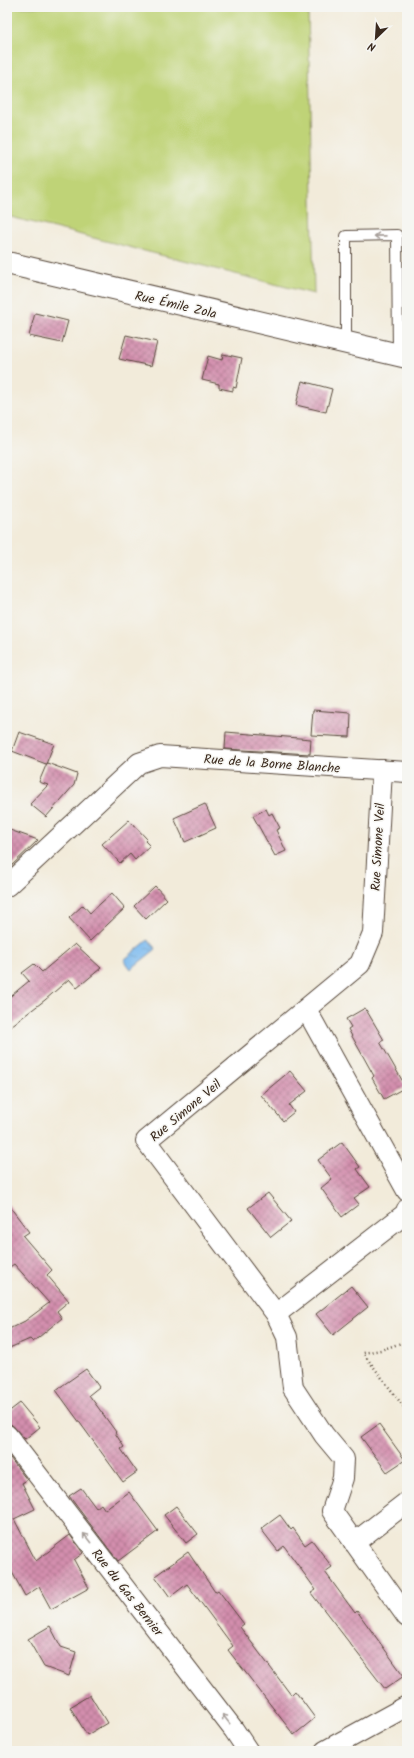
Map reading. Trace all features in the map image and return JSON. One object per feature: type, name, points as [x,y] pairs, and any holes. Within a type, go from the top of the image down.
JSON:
[{"type":"street","name":"Rue Émile Zola","points":[[7,263],[346,344],[403,356]]},
{"type":"street","name":"Rue de la Borne Blanche","points":[[7,886],[139,764],[160,756],[407,772]]},
{"type":"street","name":"Rue Simone Veil","points":[[354,1543],[332,1511],[344,1478],[344,1459],[324,1435],[293,1388],[287,1338],[276,1314],[146,1141],[360,964],[373,933],[382,770]]},
{"type":"street","points":[[306,1009],[407,1191]]},
{"type":"street","points":[[276,1314],[405,1214],[407,1208]]},
{"type":"street","name":"Rue du Gas Bernier","points":[[7,1435],[234,1730],[248,1751]]},
{"type":"street","points":[[407,1502],[354,1543],[407,1617]]},
{"type":"street","points":[[325,1751],[407,1706]]},
{"type":"lane","points":[[346,344],[346,236],[397,235],[403,356]]},
{"type":"path","points":[[407,1341],[381,1350],[363,1353],[407,1411]]},
{"type":"green space","points":[[7,7],[308,7],[314,294],[7,216]]},
{"type":"water","points":[[148,940],[156,949],[131,969],[124,960]]},
{"type":"building","points":[[35,313],[68,321],[62,343],[29,336]]},
{"type":"building","points":[[126,335],[157,342],[151,366],[119,359]]},
{"type":"building","points":[[223,354],[242,358],[236,388],[233,387],[233,391],[219,388],[219,384],[202,380],[208,356],[222,360]]},
{"type":"building","points":[[302,381],[332,389],[326,412],[296,405]]},
{"type":"building","points":[[313,710],[351,713],[350,737],[311,735]]},
{"type":"building","points":[[19,732],[54,744],[46,764],[12,751]]},
{"type":"building","points":[[226,732],[311,739],[310,754],[225,749]]},
{"type":"building","points":[[47,763],[77,774],[74,785],[46,817],[30,804],[48,785],[39,782]]},
{"type":"building","points":[[205,804],[216,828],[185,842],[174,818]]},
{"type":"building","points":[[266,809],[269,815],[272,813],[280,828],[276,830],[286,851],[275,856],[253,816]]},
{"type":"building","points":[[129,820],[147,839],[145,841],[150,846],[135,860],[130,854],[120,863],[102,844]]},
{"type":"building","points":[[7,829],[38,840],[7,870]]},
{"type":"building","points":[[155,886],[167,899],[146,919],[134,906]]},
{"type":"building","points":[[112,893],[125,908],[90,941],[69,918],[83,905],[90,913]]},
{"type":"building","points":[[75,944],[101,968],[77,988],[69,979],[45,1000],[7,1029],[7,999],[29,981],[22,973],[34,964],[42,972]]},
{"type":"building","points":[[365,1008],[384,1040],[380,1042],[406,1087],[384,1099],[372,1078],[374,1076],[348,1029],[351,1027],[346,1019]]},
{"type":"building","points":[[290,1071],[307,1091],[289,1105],[294,1112],[283,1121],[261,1095]]},
{"type":"building","points":[[342,1142],[360,1167],[357,1169],[370,1187],[354,1198],[359,1204],[342,1217],[321,1188],[332,1179],[318,1160]]},
{"type":"building","points":[[268,1193],[291,1221],[271,1237],[248,1208]]},
{"type":"building","points":[[7,1203],[29,1232],[23,1236],[52,1270],[47,1275],[69,1301],[57,1311],[62,1318],[33,1342],[30,1339],[7,1349],[7,1330],[25,1321],[49,1303],[14,1264],[7,1269]]},
{"type":"building","points":[[351,1286],[368,1307],[333,1335],[316,1314]]},
{"type":"building","points":[[86,1369],[99,1387],[89,1395],[116,1432],[115,1433],[124,1447],[121,1449],[137,1472],[123,1482],[56,1390]]},
{"type":"building","points":[[20,1403],[40,1427],[25,1439],[7,1420],[7,1413]]},
{"type":"building","points":[[379,1424],[405,1460],[387,1472],[361,1437]]},
{"type":"building","points":[[7,1454],[27,1480],[22,1483],[35,1509],[14,1519],[36,1561],[70,1535],[83,1553],[74,1560],[89,1588],[51,1609],[39,1587],[25,1596],[7,1563]]},
{"type":"building","points":[[81,1488],[96,1508],[101,1504],[105,1510],[129,1492],[158,1531],[118,1561],[69,1496]]},
{"type":"building","points":[[176,1506],[198,1534],[186,1543],[164,1515]]},
{"type":"building","points":[[280,1515],[291,1530],[293,1528],[305,1545],[312,1540],[332,1567],[325,1572],[355,1613],[357,1611],[404,1676],[385,1689],[311,1593],[316,1590],[284,1546],[278,1551],[261,1529]]},
{"type":"building","points":[[188,1552],[215,1592],[218,1590],[244,1624],[240,1627],[291,1695],[295,1691],[315,1718],[294,1735],[228,1650],[233,1646],[187,1584],[170,1597],[155,1576]]},
{"type":"building","points":[[50,1626],[61,1647],[76,1652],[69,1676],[44,1667],[28,1639]]},
{"type":"building","points":[[90,1695],[107,1723],[87,1735],[70,1707]]}]
